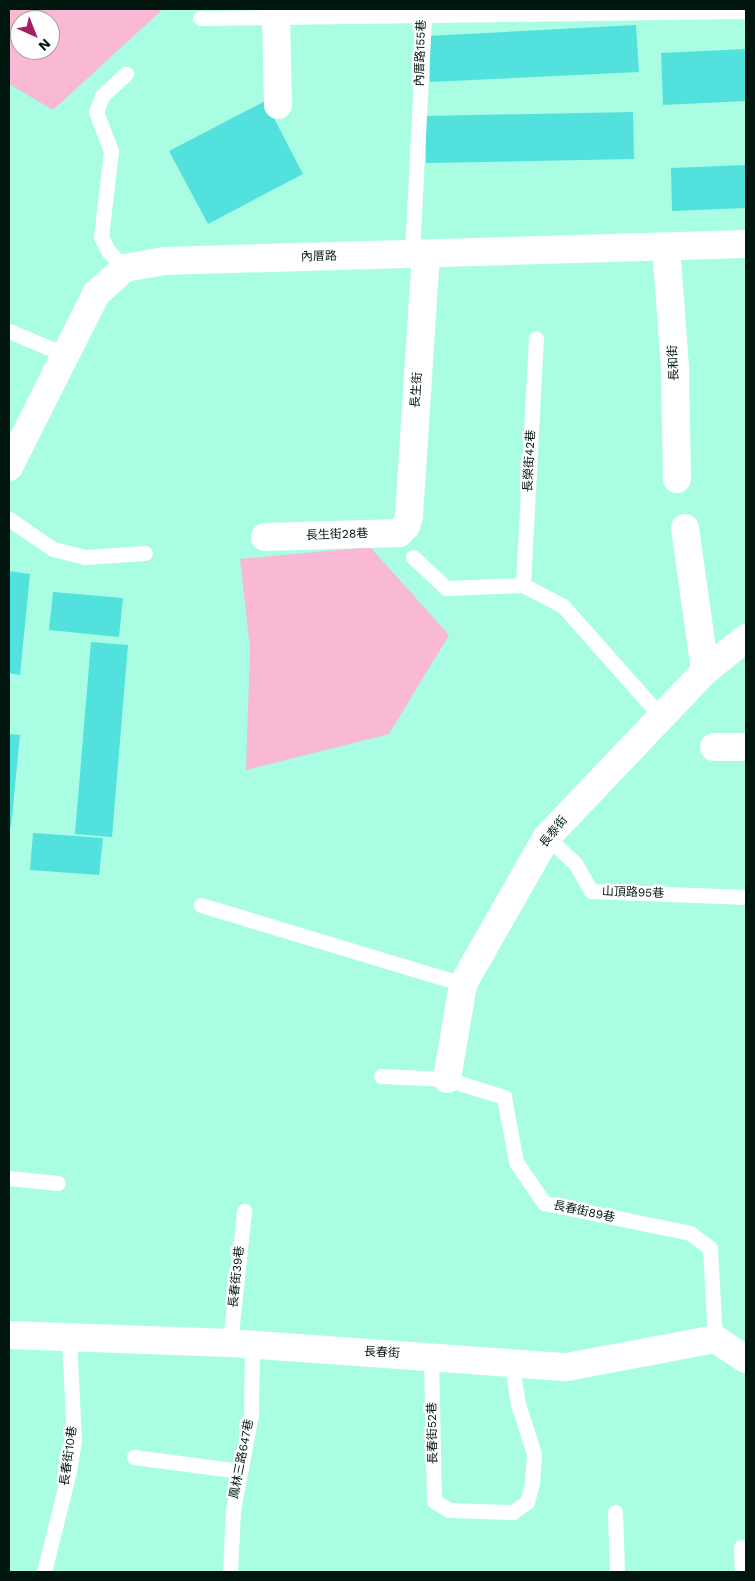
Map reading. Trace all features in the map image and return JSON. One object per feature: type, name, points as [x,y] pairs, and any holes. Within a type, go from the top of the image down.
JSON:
[{"type":"street","points":[[276,17],[278,105]]},
{"type":"street","name":"內厝路","points":[[126,268],[164,261],[746,244]]},
{"type":"street","name":"長和街","points":[[666,247],[675,368],[677,479]]},
{"type":"street","name":"長生街","points":[[406,526],[409,516],[419,254]]},
{"type":"street","points":[[9,468],[96,294],[126,268]]},
{"type":"street","name":"長生街28巷","points":[[265,537],[399,533],[406,526]]},
{"type":"street","points":[[685,528],[705,671]]},
{"type":"street","name":"長泰街","points":[[448,1079],[464,984],[547,837],[705,671],[746,638]]},
{"type":"street","points":[[714,747],[746,747]]},
{"type":"street","name":"長春街","points":[[9,1335],[241,1344],[511,1361],[567,1367],[715,1339]]},
{"type":"street","points":[[715,1339],[746,1359]]},
{"type":"lane","points":[[424,15],[746,11]]},
{"type":"lane","name":"內厝路155巷","points":[[200,18],[424,15],[419,254]]},
{"type":"lane","points":[[126,74],[102,96],[96,112],[111,151],[101,237],[109,252],[126,268]]},
{"type":"lane","points":[[9,331],[66,355]]},
{"type":"lane","name":"長榮街42巷","points":[[523,585],[536,338]]},
{"type":"lane","points":[[9,520],[53,548],[85,557],[145,553]]},
{"type":"lane","points":[[414,557],[446,588],[523,585],[563,606],[662,718]]},
{"type":"lane","name":"山頂路95巷","points":[[547,837],[575,863],[591,891],[746,898]]},
{"type":"lane","points":[[201,905],[464,984]]},
{"type":"lane","name":"長春街89巷","points":[[381,1076],[448,1079],[504,1097],[516,1162],[544,1203],[690,1233],[710,1248],[715,1339]]},
{"type":"lane","points":[[9,1178],[58,1182]]},
{"type":"lane","name":"長春街39巷","points":[[241,1344],[244,1210]]},
{"type":"lane","name":"長春街10巷","points":[[44,1572],[70,1472],[74,1440],[69,1338]]},
{"type":"lane","name":"鳳林三路647巷","points":[[230,1572],[233,1510],[251,1415],[241,1344]]},
{"type":"lane","name":"長春街52巷","points":[[431,1356],[434,1501],[440,1507],[450,1510],[513,1512],[527,1502],[532,1483],[534,1454],[518,1404],[511,1361]]},
{"type":"lane","points":[[134,1457],[240,1471]]},
{"type":"lane","points":[[615,1512],[617,1572]]},
{"type":"lane","points":[[741,1547],[742,1572]]},
{"type":"shaded area","points":[[9,9],[163,9],[53,110],[9,84]]},
{"type":"shaded area","points":[[370,547],[449,635],[389,734],[246,770],[250,648],[240,559]]},
{"type":"building","points":[[636,25],[639,72],[430,82],[428,36]]},
{"type":"building","points":[[746,49],[746,101],[663,105],[661,53]]},
{"type":"building","points":[[265,101],[303,174],[208,224],[169,151]]},
{"type":"building","points":[[633,112],[634,159],[426,163],[425,116]]},
{"type":"building","points":[[746,165],[746,208],[672,211],[671,168]]},
{"type":"building","points":[[9,571],[30,574],[20,675],[9,673]]},
{"type":"building","points":[[53,592],[123,598],[119,637],[49,630]]},
{"type":"building","points":[[91,642],[128,645],[112,837],[75,834]]},
{"type":"building","points":[[9,734],[20,735],[11,827],[9,827]]},
{"type":"building","points":[[33,833],[103,838],[99,875],[30,870]]}]
